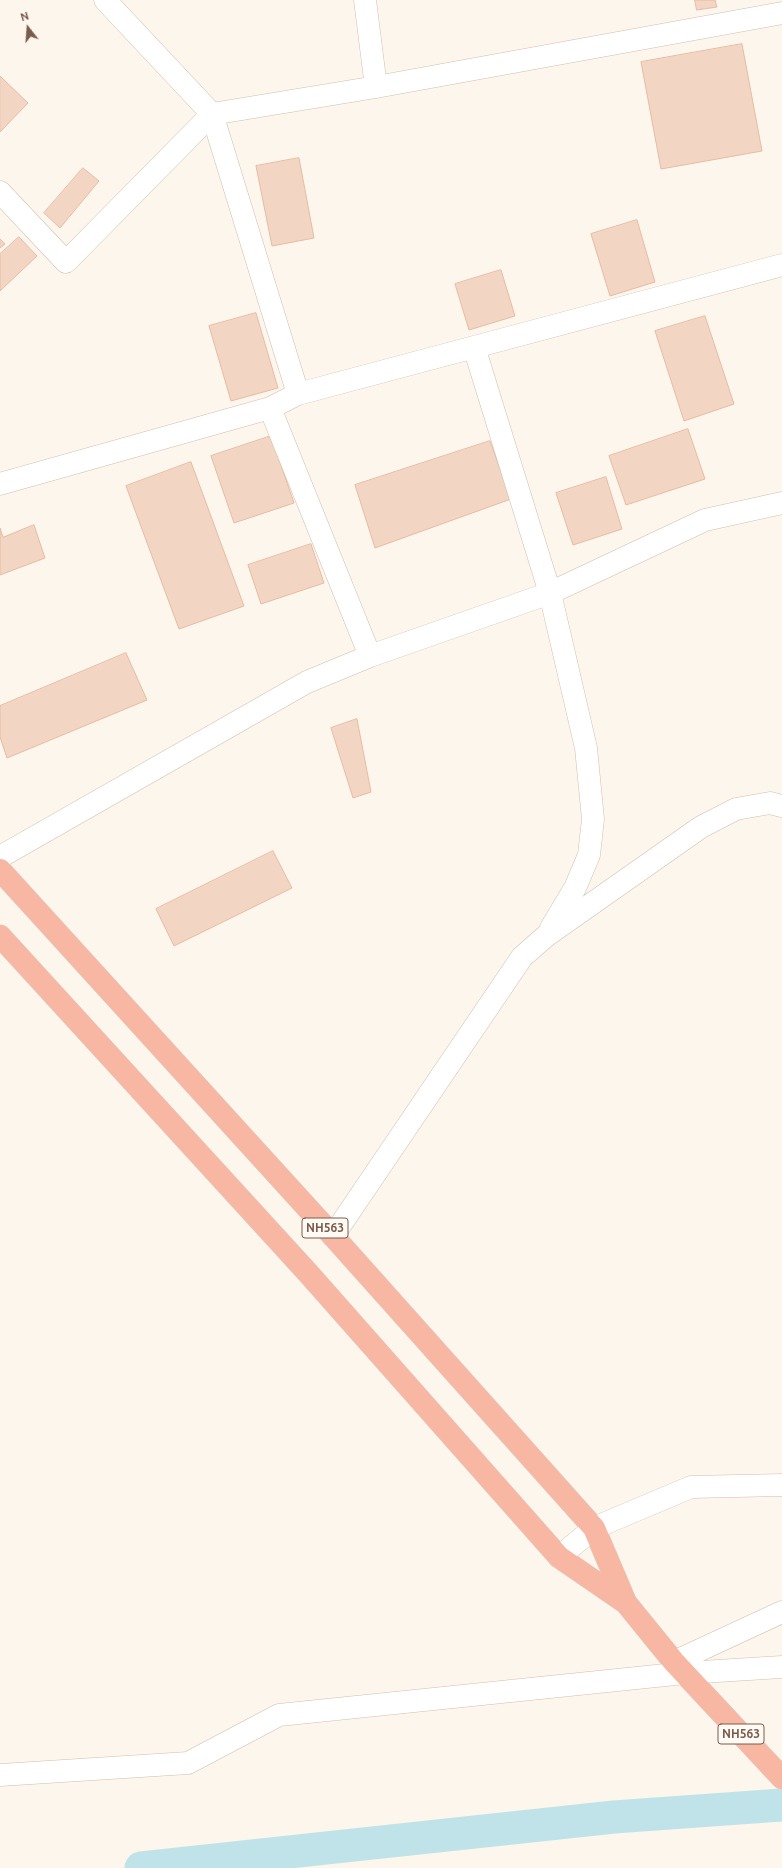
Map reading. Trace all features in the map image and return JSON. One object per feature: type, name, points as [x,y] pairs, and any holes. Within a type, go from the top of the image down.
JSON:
[{"type":"highway","name":"NH563","points":[[0,870],[333,1236],[594,1528],[626,1603]]},
{"type":"highway","name":"NH563","points":[[0,936],[308,1273],[559,1557],[626,1603],[680,1668],[782,1778]]},
{"type":"street","points":[[105,0],[212,114],[298,394]]},
{"type":"street","points":[[365,0],[376,87]]},
{"type":"street","points":[[0,192],[66,262],[212,114],[376,87],[782,13]]},
{"type":"street","points":[[0,484],[270,408],[298,394],[782,265]]},
{"type":"street","points":[[474,347],[550,593],[586,748],[593,819],[589,856],[575,888],[546,936]]},
{"type":"street","points":[[270,408],[370,656]]},
{"type":"street","points":[[0,857],[307,682],[370,656],[550,593],[705,520],[782,503]]},
{"type":"street","points":[[333,1236],[502,984],[522,957],[546,936],[701,827],[736,809],[770,803],[782,806]]},
{"type":"street","points":[[559,1557],[594,1528],[691,1487],[782,1485]]},
{"type":"street","points":[[680,1668],[782,1612]]},
{"type":"street","points":[[0,1775],[188,1763],[279,1715],[680,1668],[782,1667]]},
{"type":"building","points":[[695,0],[715,0],[717,7],[697,10]]},
{"type":"building","points":[[742,44],[762,151],[661,169],[641,62]]},
{"type":"building","points":[[0,76],[28,103],[0,132]]},
{"type":"building","points":[[299,158],[314,238],[272,246],[256,166]]},
{"type":"building","points":[[83,168],[99,181],[60,228],[44,213]]},
{"type":"building","points":[[637,220],[655,282],[610,296],[591,234]]},
{"type":"building","points":[[19,237],[37,256],[0,291],[0,254]]},
{"type":"building","points":[[0,239],[5,244],[0,248]]},
{"type":"building","points":[[501,270],[515,316],[469,330],[455,284]]},
{"type":"building","points":[[256,313],[278,388],[231,401],[209,326]]},
{"type":"building","points":[[705,316],[734,404],[684,421],[655,331]]},
{"type":"building","points":[[688,429],[705,479],[626,505],[609,456]]},
{"type":"building","points":[[271,436],[294,503],[234,523],[211,456]]},
{"type":"building","points":[[490,441],[511,499],[375,548],[355,485]]},
{"type":"building","points":[[191,462],[244,606],[179,629],[126,486]]},
{"type":"building","points":[[606,477],[622,529],[573,545],[556,493]]},
{"type":"building","points":[[34,525],[45,558],[0,575],[0,528],[3,537]]},
{"type":"building","points":[[311,544],[324,583],[261,604],[248,565]]},
{"type":"building","points":[[126,653],[147,700],[7,758],[0,737],[0,706]]},
{"type":"building","points":[[357,719],[371,792],[353,798],[331,728]]},
{"type":"building","points":[[273,851],[292,888],[174,946],[156,909]]},
{"type":"waterway","points":[[141,1868],[614,1817],[782,1805]]}]
